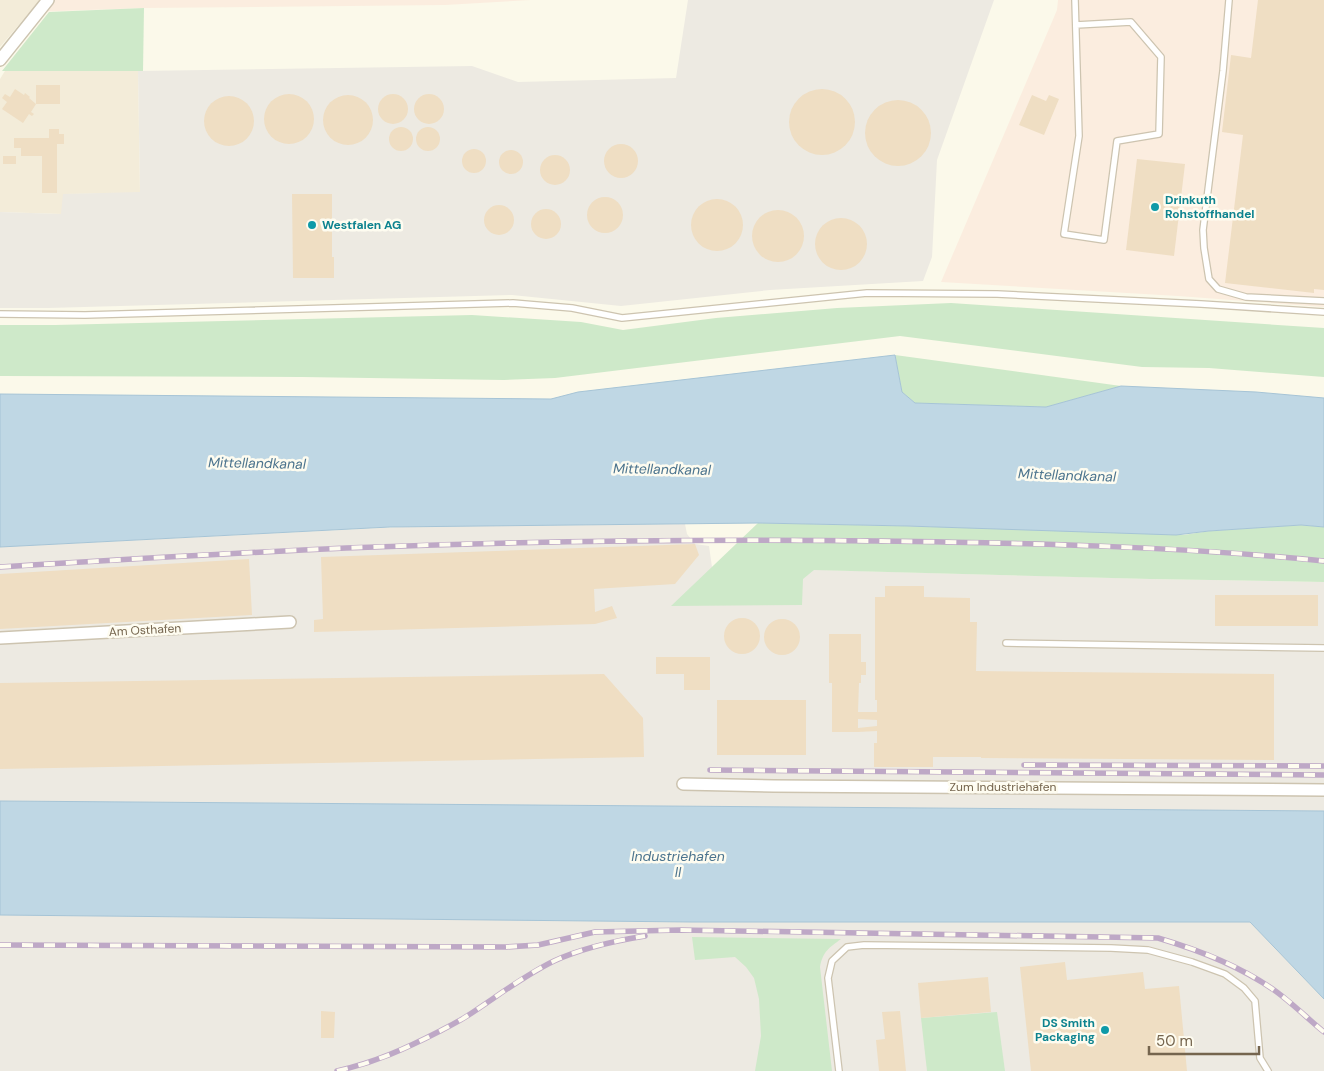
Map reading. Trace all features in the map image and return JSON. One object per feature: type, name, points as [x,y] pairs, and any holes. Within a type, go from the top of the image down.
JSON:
[{"type":"street","points":[[0,60],[48,0]]},
{"type":"street","name":"Am Osthafen","points":[[0,638],[290,622]]},
{"type":"street","name":"Zum Industriehafen","points":[[683,784],[1324,790]]},
{"type":"lane","points":[[1075,0],[1079,136],[1064,234],[1104,240],[1117,141],[1159,134],[1161,57],[1131,22],[1076,25]]},
{"type":"lane","points":[[1229,0],[1223,71],[1203,230],[1209,280],[1218,289],[1246,297],[1324,301]]},
{"type":"lane","points":[[0,314],[85,316],[512,303],[572,308],[622,318],[867,293],[997,294],[1324,312]]},
{"type":"lane","points":[[1006,643],[1324,648]]},
{"type":"lane","points":[[839,1071],[828,978],[832,961],[847,947],[864,944],[1148,950],[1192,962],[1225,974],[1244,988],[1255,1001],[1260,1058],[1268,1071]]},
{"type":"shaded area","points":[[0,0],[40,0],[0,47]]},
{"type":"shaded area","points":[[42,0],[531,0],[445,5],[144,8],[30,12]]},
{"type":"shaded area","name":"Westfalen AG","points":[[688,0],[994,0],[937,160],[932,257],[923,281],[770,290],[621,306],[512,295],[0,308],[0,212],[61,214],[63,194],[140,192],[138,71],[472,66],[518,82],[676,78]]},
{"type":"shaded area","points":[[1058,0],[1324,0],[1324,307],[941,282],[1057,10]]},
{"type":"shaded area","points":[[5,71],[138,71],[140,193],[64,194],[62,214],[0,212],[0,79]]},
{"type":"shaded area","points":[[685,524],[687,534],[695,544],[709,546],[712,567],[1324,582],[1324,811],[0,801],[0,547],[402,527]]},
{"type":"shaded area","points":[[0,915],[691,922],[1250,922],[1324,999],[1324,1071],[0,1071]]},
{"type":"green space","points":[[144,8],[143,71],[2,71],[49,12]]},
{"type":"green space","points":[[951,303],[1324,328],[1324,377],[1209,368],[1142,367],[900,336],[555,378],[504,380],[0,376],[0,325],[472,315],[581,322],[623,330],[716,318],[837,308]]},
{"type":"green space","points":[[895,355],[1121,386],[1046,407],[915,403],[902,392]]},
{"type":"green space","points":[[758,523],[996,528],[1183,535],[1210,531],[1301,525],[1324,527],[1324,582],[814,570],[803,579],[802,605],[671,606]]},
{"type":"green space","points":[[692,937],[841,939],[827,950],[820,967],[832,1071],[755,1071],[761,1036],[759,999],[754,978],[735,957],[695,960]]},
{"type":"green space","points":[[997,1012],[1005,1071],[927,1071],[921,1018]]},
{"type":"water","name":"Mittellandkanal","points":[[895,355],[902,392],[915,403],[1046,407],[1121,386],[1256,392],[1324,398],[1324,527],[1301,525],[1176,535],[758,523],[390,527],[0,547],[0,394],[551,399],[578,392]]},
{"type":"water","name":"Industriehafen II","points":[[0,801],[1324,811],[1324,999],[1250,922],[691,922],[0,915]]},
{"type":"building","points":[[1258,0],[1324,0],[1324,290],[1314,289],[1314,293],[1225,283],[1243,135],[1222,132],[1231,55],[1251,58]]},
{"type":"building","points":[[36,85],[60,85],[60,104],[36,104]]},
{"type":"building","points":[[15,89],[24,95],[25,93],[36,104],[31,112],[34,114],[32,116],[29,114],[23,123],[2,109],[7,102],[2,98],[5,94],[10,97]]},
{"type":"building","points":[[816,89],[828,89],[840,94],[850,104],[855,116],[853,135],[840,150],[828,155],[816,155],[804,150],[794,140],[789,128],[789,116],[794,104],[804,94]]},
{"type":"building","points":[[289,94],[299,96],[307,101],[312,109],[314,119],[312,129],[307,137],[299,142],[289,144],[279,142],[271,137],[266,129],[264,119],[266,109],[271,101],[279,96]]},
{"type":"building","points":[[393,94],[404,98],[408,109],[404,120],[393,124],[382,120],[378,109],[382,98]]},
{"type":"building","points":[[429,94],[440,98],[444,109],[440,120],[429,124],[418,120],[414,109],[418,98]]},
{"type":"building","points":[[348,95],[358,97],[366,102],[371,110],[373,120],[371,130],[366,138],[358,143],[348,145],[338,143],[330,138],[325,130],[323,120],[325,110],[330,102],[338,97]]},
{"type":"building","points":[[1032,95],[1046,101],[1049,95],[1059,99],[1044,135],[1019,125]]},
{"type":"building","points":[[229,96],[239,98],[247,103],[252,111],[254,121],[252,131],[247,139],[239,144],[229,146],[219,144],[211,139],[206,131],[204,121],[206,111],[211,103],[219,98]]},
{"type":"building","points":[[898,100],[911,102],[926,115],[929,120],[931,133],[929,146],[916,161],[911,164],[898,166],[885,164],[870,151],[867,146],[865,133],[867,120],[880,105],[885,102]]},
{"type":"building","points":[[401,127],[409,131],[413,139],[409,147],[401,151],[393,147],[389,139],[393,131]]},
{"type":"building","points":[[428,127],[436,131],[440,139],[436,147],[428,151],[420,147],[416,139],[420,131]]},
{"type":"building","points":[[49,129],[59,129],[59,134],[64,134],[64,144],[57,144],[57,193],[42,193],[42,156],[21,156],[21,148],[14,148],[14,138],[49,138]]},
{"type":"building","points":[[621,144],[628,145],[633,149],[637,154],[637,168],[633,173],[628,177],[621,178],[614,177],[609,173],[605,168],[604,161],[605,154],[609,149],[614,145]]},
{"type":"building","points":[[474,149],[482,153],[486,161],[482,169],[474,173],[466,169],[462,161],[466,153]]},
{"type":"building","points":[[511,150],[519,154],[523,162],[519,170],[511,174],[503,170],[499,162],[503,154]]},
{"type":"building","points":[[555,155],[566,159],[570,170],[566,181],[555,185],[544,181],[540,170],[544,159]]},
{"type":"building","points":[[3,156],[16,156],[16,164],[3,164]]},
{"type":"building","name":"Drinkuth Rohstoffhandel","points":[[1137,159],[1185,164],[1174,256],[1126,250]]},
{"type":"building","name":"Westfalen AG","points":[[292,194],[332,194],[334,278],[293,278]]},
{"type":"building","points":[[605,197],[617,203],[623,215],[617,227],[605,233],[593,227],[587,215],[593,203]]},
{"type":"building","points":[[712,199],[722,199],[736,206],[743,220],[743,230],[736,244],[722,251],[712,251],[702,247],[695,240],[691,230],[691,220],[695,210],[702,203]]},
{"type":"building","points":[[499,205],[510,209],[514,220],[510,231],[499,235],[488,231],[484,220],[488,209]]},
{"type":"building","points":[[546,209],[557,213],[561,224],[557,235],[546,239],[535,235],[531,224],[535,213]]},
{"type":"building","points":[[773,210],[783,210],[797,217],[804,231],[804,241],[797,255],[783,262],[773,262],[763,258],[756,251],[752,241],[752,231],[756,221],[763,214]]},
{"type":"building","points":[[836,218],[846,218],[860,225],[867,239],[867,249],[860,263],[846,270],[836,270],[826,266],[819,259],[815,249],[815,239],[819,229],[826,222]]},
{"type":"building","points":[[695,544],[699,555],[675,584],[594,589],[595,612],[612,606],[617,618],[595,624],[314,632],[314,620],[323,619],[321,557]]},
{"type":"building","points":[[249,559],[252,615],[0,629],[0,574]]},
{"type":"building","points":[[885,586],[924,586],[924,597],[970,598],[970,622],[977,622],[976,671],[1274,674],[1274,760],[933,757],[933,767],[874,767],[874,743],[877,743],[877,731],[832,732],[829,634],[861,634],[861,662],[866,662],[866,675],[861,675],[861,683],[859,683],[858,712],[877,712],[877,700],[875,700],[875,597],[885,597]],"holes":[[[858,719],[877,720],[877,726],[858,728]]]},
{"type":"building","points":[[1215,595],[1318,595],[1318,626],[1215,626]]},
{"type":"building","points":[[742,618],[755,623],[760,636],[755,649],[742,654],[729,649],[724,636],[729,623]]},
{"type":"building","points":[[782,619],[795,624],[800,637],[795,650],[782,655],[769,650],[764,637],[769,624]]},
{"type":"building","points":[[656,657],[710,657],[710,690],[684,690],[684,674],[656,674]]},
{"type":"building","points":[[604,674],[643,718],[644,757],[0,769],[0,683]]},
{"type":"building","points":[[717,700],[806,700],[806,755],[717,755]]},
{"type":"building","name":"DS Smith Packaging","points":[[1065,962],[1067,980],[1143,972],[1145,989],[1179,986],[1187,1071],[1031,1071],[1020,967]]},
{"type":"building","points":[[988,977],[991,1012],[921,1018],[918,983]]},
{"type":"building","points":[[321,1011],[335,1012],[334,1038],[321,1038]]},
{"type":"building","points":[[900,1011],[906,1071],[879,1071],[876,1040],[885,1039],[882,1012]]},
{"type":"railway","points":[[0,567],[346,548],[679,540],[1046,544],[1213,552],[1324,561]]},
{"type":"railway","points":[[1024,765],[1324,766]]},
{"type":"railway","points":[[710,770],[1324,775]]},
{"type":"railway","points":[[0,945],[506,947],[538,945],[595,932],[680,930],[1158,938],[1203,953],[1246,973],[1280,995],[1324,1032]]},
{"type":"railway","points":[[337,1071],[365,1063],[415,1044],[464,1018],[520,980],[554,961],[576,952],[645,936]]},
{"type":"place","name":"Drinkuth Rohstoffhandel","points":[[1155,207]]},
{"type":"place","name":"Westfalen AG","points":[[312,225]]},
{"type":"place","name":"DS Smith Packaging","points":[[1105,1030]]}]
